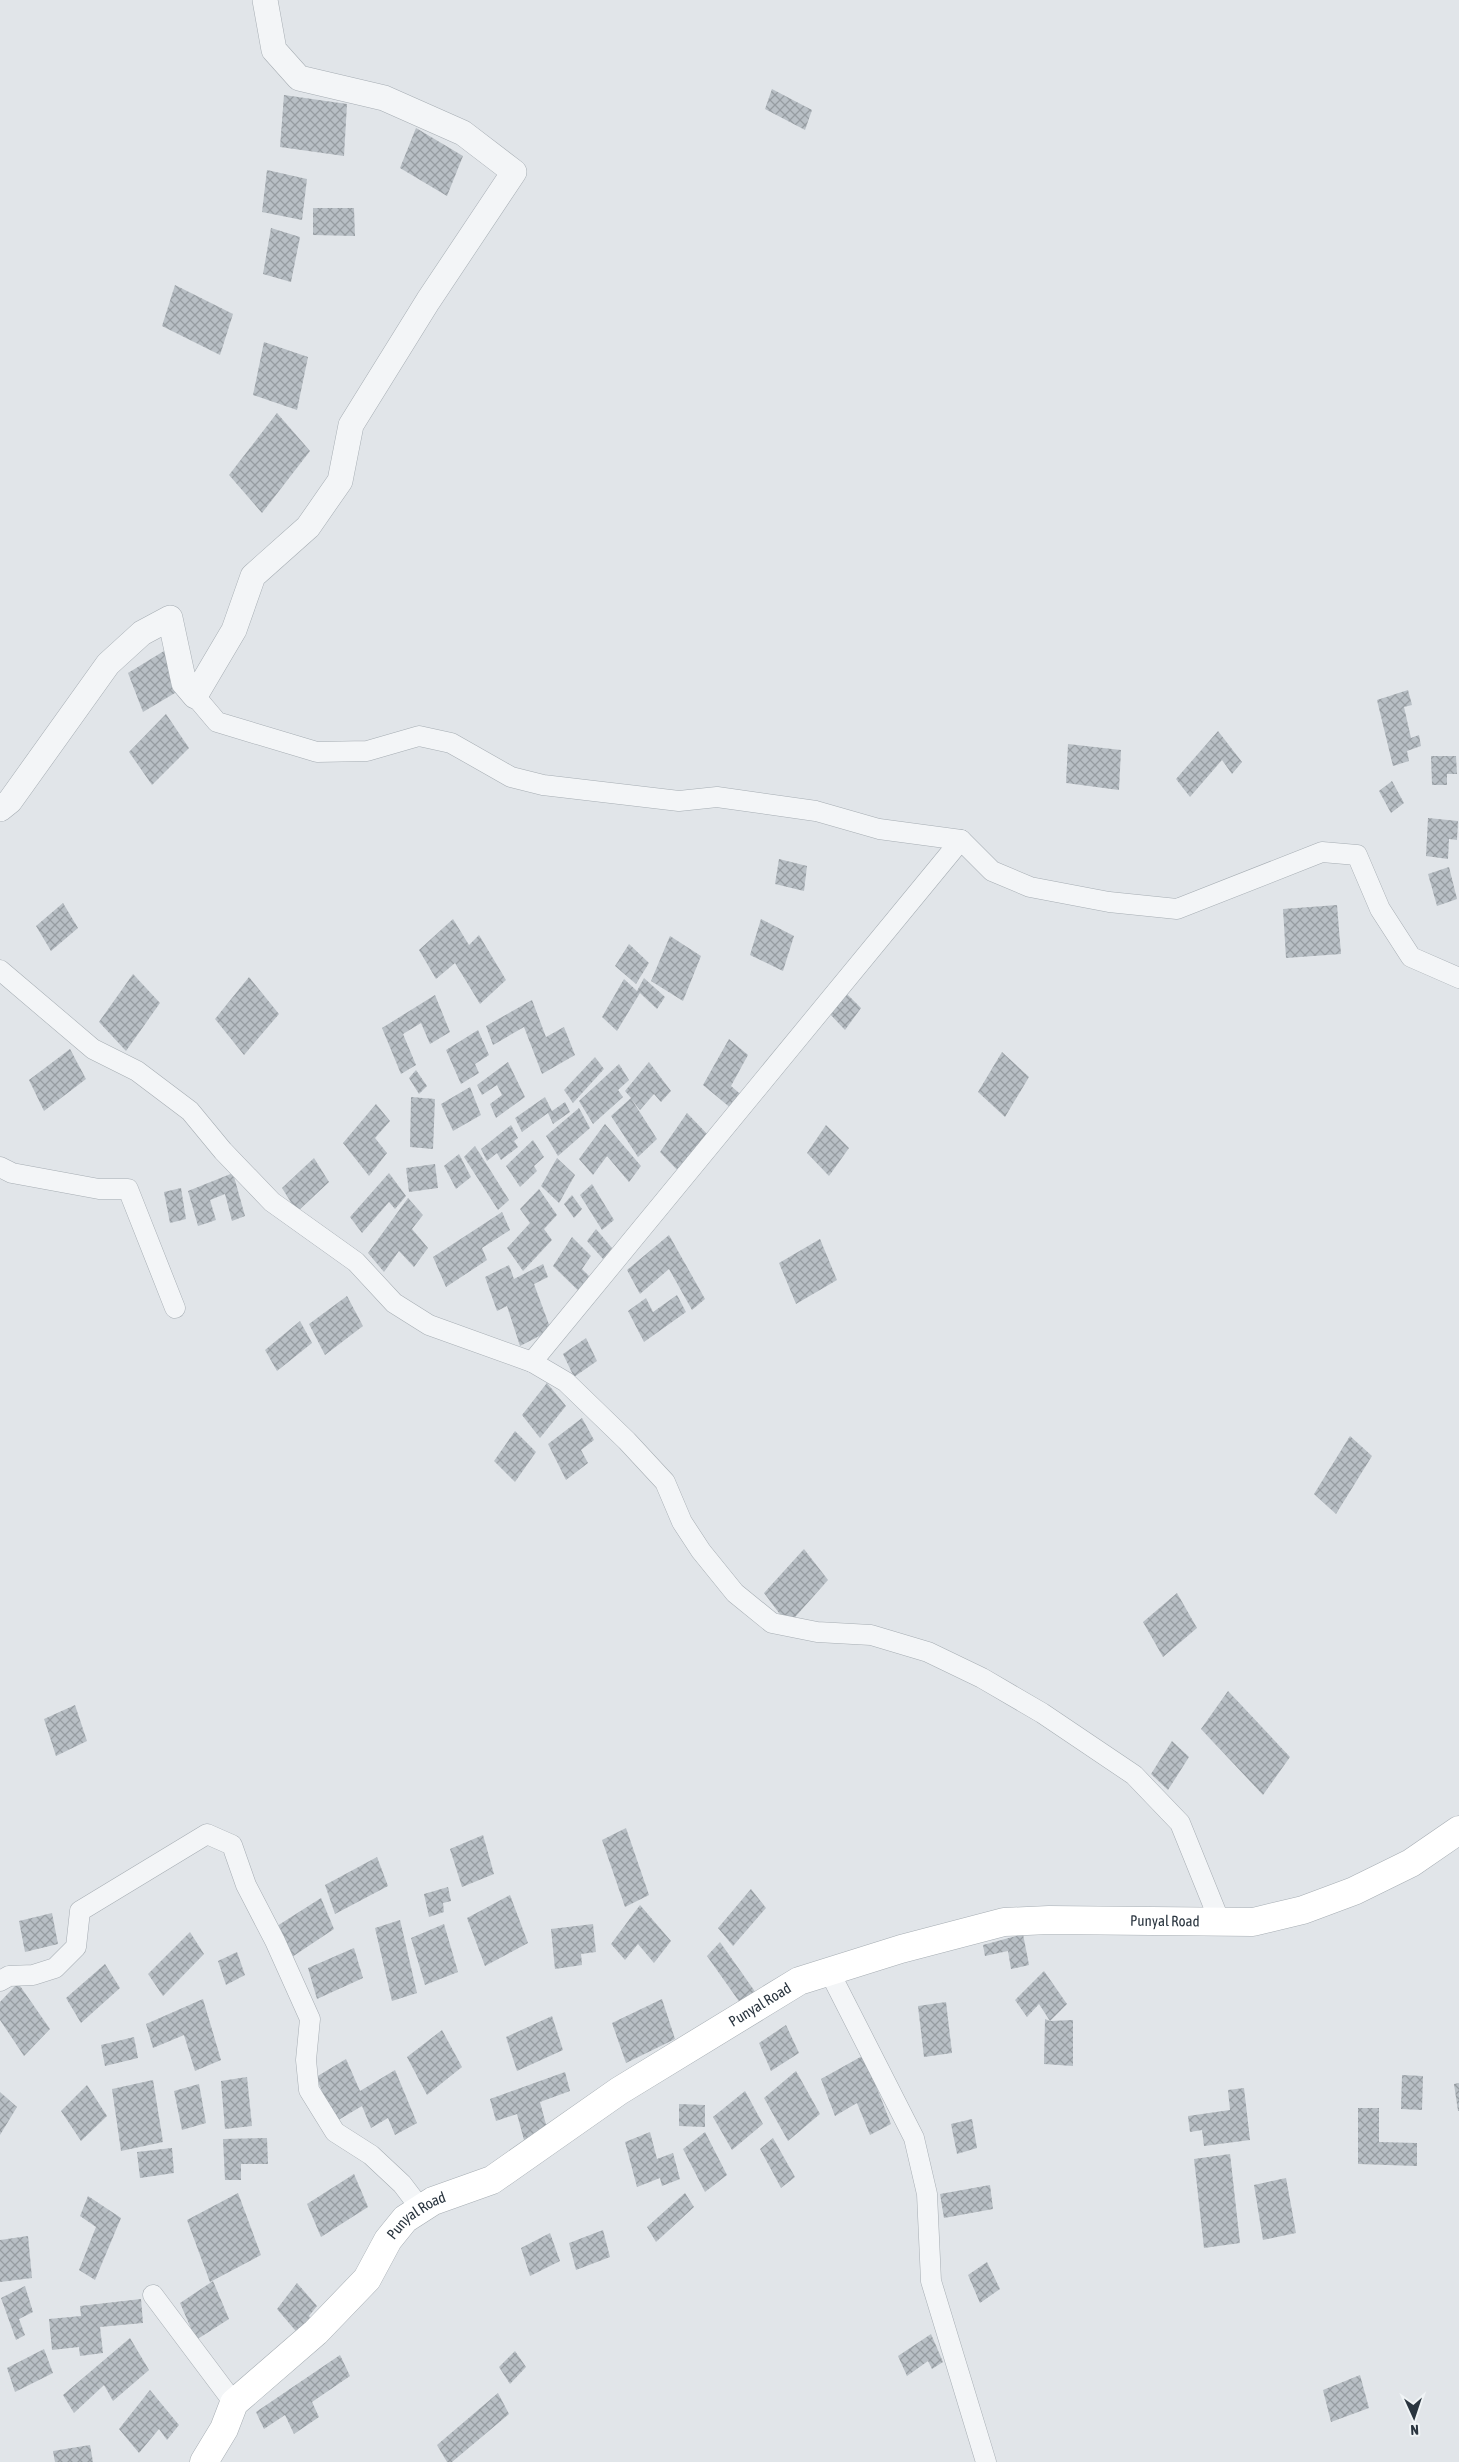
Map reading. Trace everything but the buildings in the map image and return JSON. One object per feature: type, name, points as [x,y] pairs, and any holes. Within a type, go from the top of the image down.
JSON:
[{"type":"main road","name":"Punyal Road","points":[[204,2462],[224,2429],[234,2403],[322,2326],[367,2279],[388,2240],[405,2219],[433,2201],[492,2180],[627,2086],[799,1981],[901,1949],[1004,1922],[1049,1920],[1220,1922],[1262,1920],[1303,1910],[1354,1891],[1411,1863],[1459,1830]]},
{"type":"street","points":[[195,696],[234,630],[253,576],[308,527],[340,481],[351,425],[428,300],[514,172],[463,133],[384,98],[299,78],[274,50],[264,0]]},
{"type":"street","points":[[0,809],[10,801],[108,664],[142,633],[170,618],[184,683],[217,722],[317,752],[368,751],[419,736],[451,743],[512,777],[543,786],[679,801],[717,797],[816,811],[879,829],[961,840],[992,871],[1030,887],[1109,902],[1178,910],[1322,852],[1357,855],[1380,909],[1411,957],[1459,978]]},
{"type":"street","points":[[532,1362],[961,840]]},
{"type":"street","points":[[0,970],[93,1048],[137,1070],[190,1111],[223,1151],[272,1202],[356,1262],[394,1303],[429,1325],[532,1362],[566,1382],[627,1440],[665,1482],[682,1522],[701,1551],[735,1593],[772,1624],[817,1632],[871,1635],[928,1652],[982,1678],[1042,1713],[1134,1775],[1180,1823],[1220,1922]]},
{"type":"street","points":[[0,1167],[12,1173],[99,1189],[128,1189],[175,1308]]},
{"type":"street","points":[[0,1981],[9,1976],[33,1975],[55,1968],[76,1947],[80,1911],[207,1834],[232,1845],[246,1885],[275,1941],[310,2019],[306,2060],[309,2090],[334,2132],[371,2155],[402,2184],[421,2209]]},
{"type":"street","points":[[829,1971],[914,2138],[927,2194],[931,2282],[986,2462]]},
{"type":"street","points":[[153,2295],[234,2403]]}]
